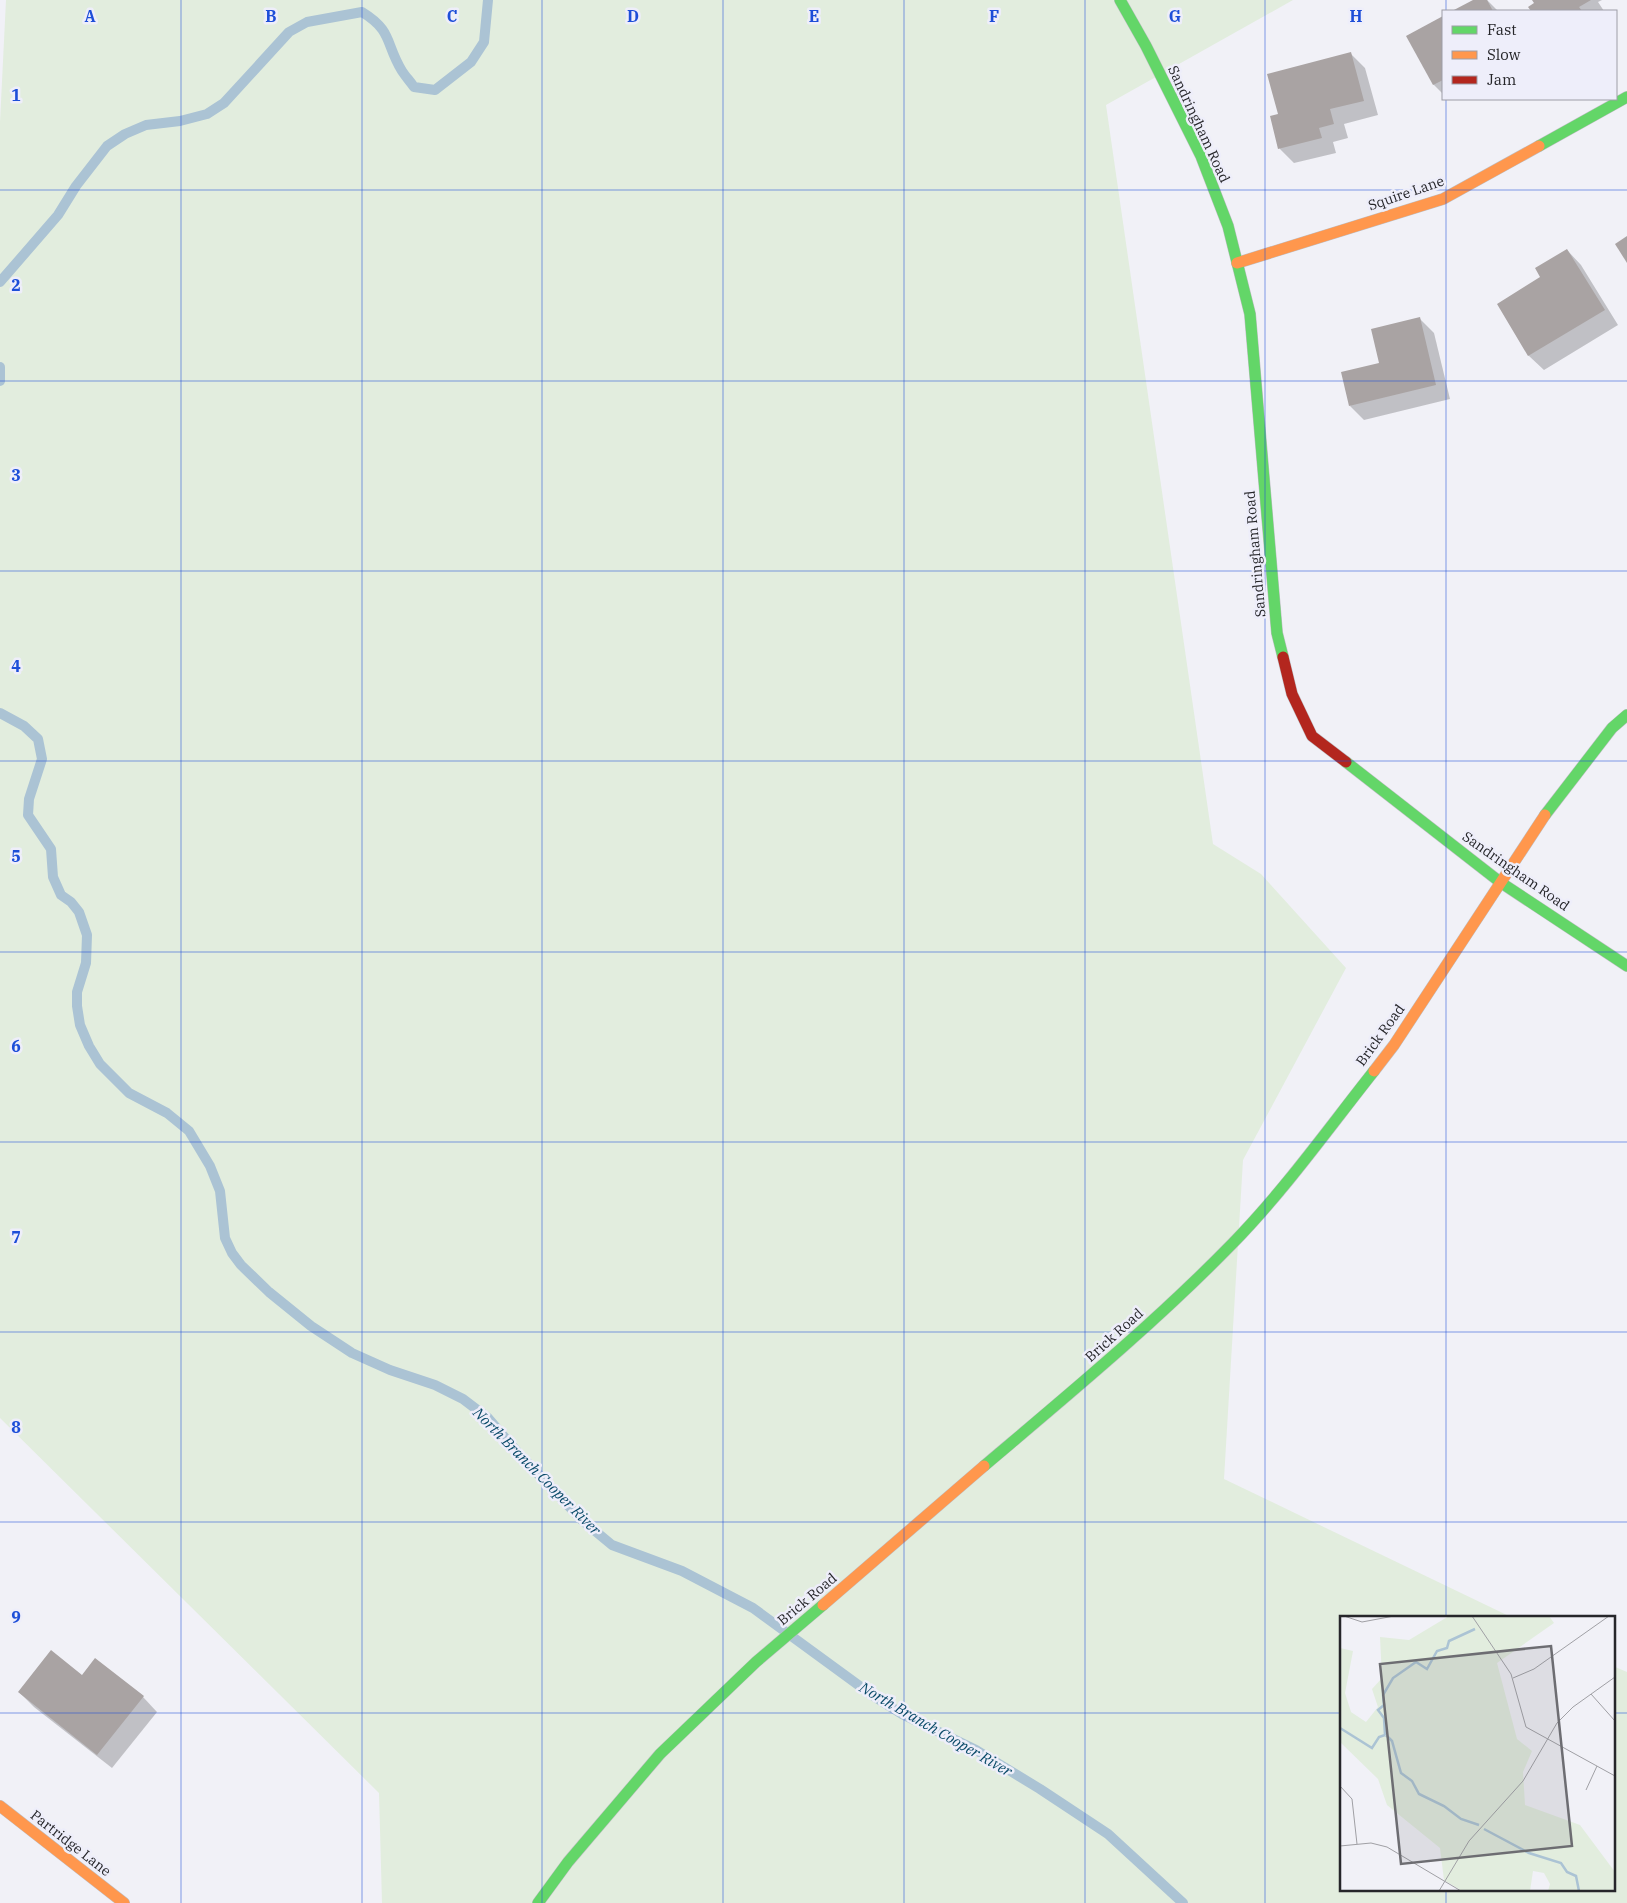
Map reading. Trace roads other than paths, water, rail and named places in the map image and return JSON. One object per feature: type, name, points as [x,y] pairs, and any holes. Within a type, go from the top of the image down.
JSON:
[{"type":"street","name":"Sandringham Road","points":[[1120,0],[1146,46],[1201,156],[1228,226],[1250,314],[1277,633],[1292,694],[1312,736],[1500,882],[1627,966]]},
{"type":"street","name":"Squire Lane","points":[[1237,264],[1443,199],[1627,97]]},
{"type":"street","name":"Brick Road","points":[[538,1903],[568,1862],[660,1754],[756,1662],[1134,1338],[1233,1243],[1294,1173],[1394,1045],[1541,820],[1612,728],[1627,714]]},
{"type":"street","name":"Partridge Lane","points":[[0,1806],[124,1903]]},
{"type":"waterway","points":[[0,282],[58,215],[76,186],[107,146],[125,134],[146,125],[180,121],[207,114],[224,103],[289,32],[307,22],[362,12],[379,25],[384,32],[402,71],[414,87],[435,90],[471,62],[484,42],[488,0]]},
{"type":"waterway","points":[[0,367],[0,381]]},
{"type":"waterway","name":"North Branch Cooper River","points":[[0,713],[24,726],[38,739],[42,759],[29,799],[28,815],[51,849],[53,877],[61,895],[71,902],[79,912],[87,935],[86,963],[77,992],[77,1006],[80,1025],[89,1046],[100,1064],[129,1093],[167,1113],[189,1131],[210,1166],[220,1191],[225,1238],[232,1253],[241,1265],[269,1292],[311,1326],[352,1353],[390,1370],[435,1385],[463,1399],[488,1418],[519,1454],[583,1521],[612,1545],[682,1571],[753,1608],[872,1695],[902,1714],[976,1750],[1108,1834],[1183,1903]]}]
